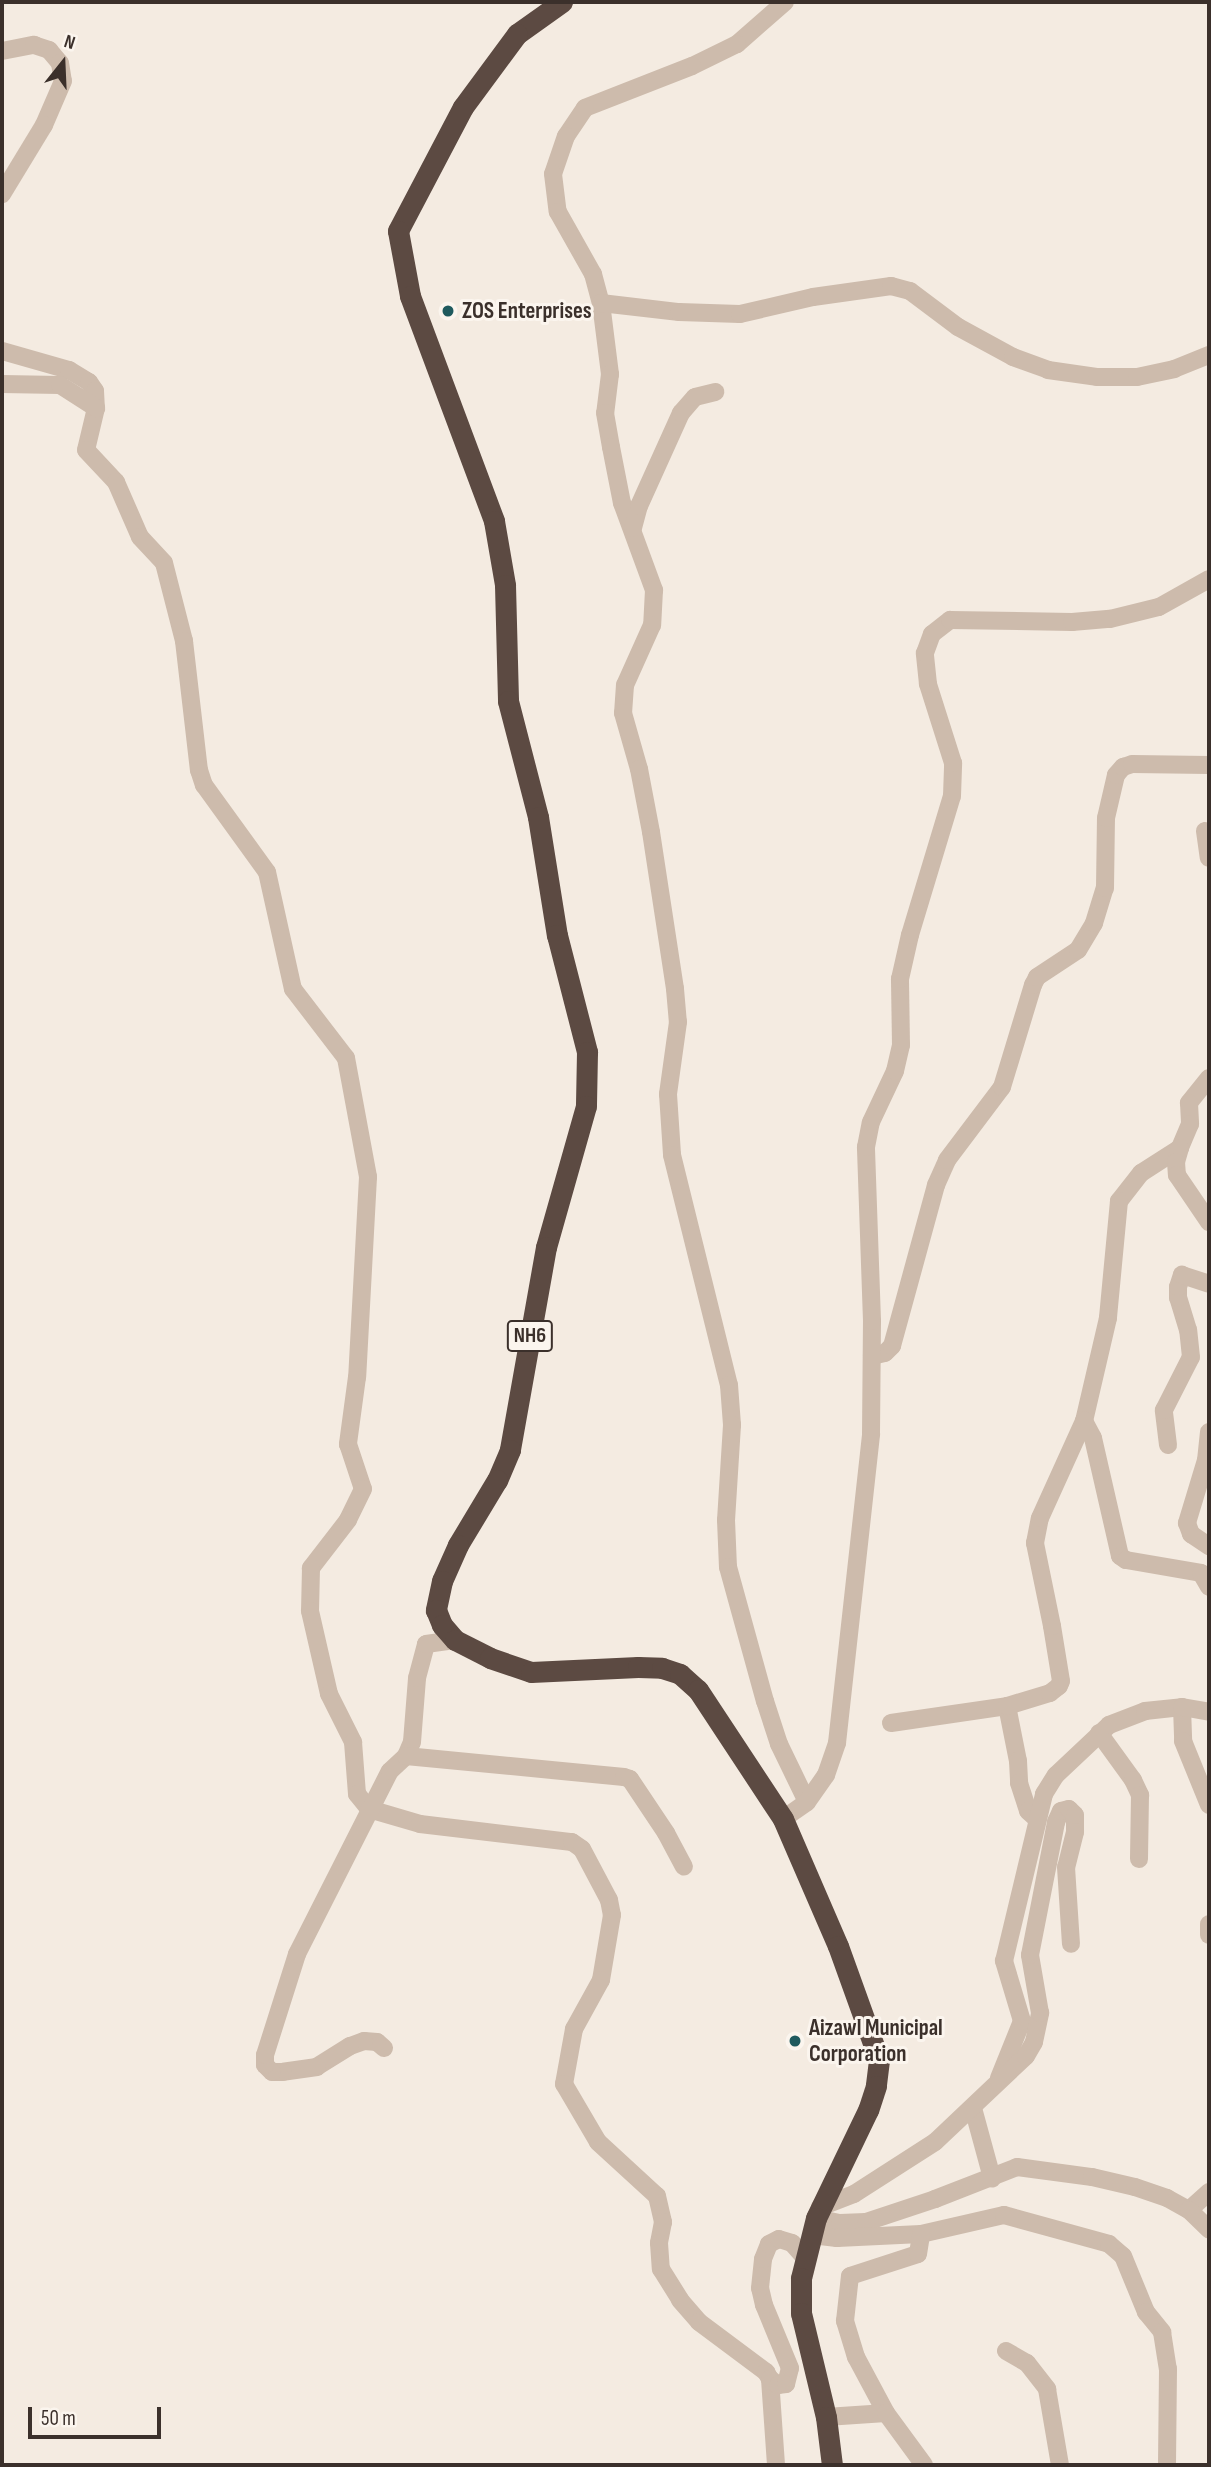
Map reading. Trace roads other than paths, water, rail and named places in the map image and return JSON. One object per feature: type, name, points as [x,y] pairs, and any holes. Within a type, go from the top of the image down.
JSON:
[{"type":"highway","name":"NH6","points":[[455,1640],[442,1625],[436,1610],[442,1581],[510,1450],[546,1247],[586,1107],[587,1052],[557,935],[538,817],[508,701],[505,585],[494,521],[410,296],[398,231],[463,107],[517,34],[562,2]]},
{"type":"highway","points":[[455,1640],[490,1658],[531,1672],[638,1667],[662,1668],[680,1674],[698,1690],[783,1819],[838,1946],[879,2060],[876,2087],[868,2110],[816,2220],[801,2278],[801,2313],[835,2462]]},
{"type":"street","points":[[785,2],[737,44],[692,66],[585,108],[566,136],[553,174],[558,212],[593,274],[601,303],[610,374],[605,413],[622,503],[654,590],[656,606],[652,625],[625,685],[623,713],[639,769],[651,832],[675,989],[678,1023],[668,1094],[672,1155],[729,1384],[732,1425],[726,1520],[728,1567],[765,1701],[784,1754],[807,1802]]},
{"type":"street","points":[[2,51],[34,45],[49,50],[60,63],[63,81],[44,125],[2,194]]},
{"type":"street","points":[[601,303],[678,312],[740,314],[813,297],[891,286],[910,291],[958,327],[991,345],[1048,370],[1097,377],[1137,377],[1174,369],[1209,355]]},
{"type":"street","points":[[2,351],[69,370],[89,382],[95,391],[96,408],[86,450],[116,482],[140,537],[164,562],[176,600],[184,641],[199,770],[204,785],[267,872],[293,989],[346,1058],[368,1177],[357,1377],[348,1444],[363,1489],[348,1520],[311,1568],[310,1611],[328,1694],[354,1742],[357,1794],[369,1809],[419,1824],[579,1845],[609,1900],[612,1915],[601,1980],[574,2029],[564,2084],[598,2142],[657,2196],[663,2222],[659,2243],[661,2269],[680,2300],[699,2322],[758,2365],[778,2385],[786,2384],[790,2368],[764,2305],[760,2288],[763,2259],[769,2244],[779,2239],[792,2243],[806,2259]]},
{"type":"street","points":[[2,384],[60,385],[96,408]]},
{"type":"street","points":[[633,528],[639,506],[681,413],[695,397],[715,392]]},
{"type":"street","points":[[783,1819],[807,1802],[826,1775],[837,1742],[871,1434],[872,1356],[866,1147],[871,1122],[895,1071],[901,1045],[901,979],[910,935],[952,796],[953,763],[928,684],[925,653],[932,634],[950,620],[1072,622],[1110,619],[1159,607],[1209,579]]},
{"type":"street","points":[[872,1356],[888,1351],[894,1341],[936,1185],[947,1160],[1002,1087],[1037,977],[1078,950],[1094,923],[1105,888],[1106,818],[1116,775],[1123,767],[1132,764],[1209,765]]},
{"type":"street","points":[[1205,831],[1209,858]]},
{"type":"street","points":[[1209,1078],[1192,1097],[1188,1110],[1190,1124],[1176,1162],[1177,1175],[1209,1222]]},
{"type":"street","points":[[891,1723],[1007,1706],[1050,1693],[1061,1681],[1035,1543],[1040,1518],[1084,1421],[1108,1318],[1119,1201],[1140,1173],[1180,1148]]},
{"type":"street","points":[[1168,1445],[1164,1409],[1191,1357],[1178,1287],[1182,1275],[1209,1284]]},
{"type":"street","points":[[1084,1421],[1093,1438],[1120,1556],[1126,1560],[1201,1573],[1209,1587]]},
{"type":"street","points":[[1209,1432],[1206,1460],[1187,1523],[1191,1534],[1209,1546]]},
{"type":"street","points":[[384,2048],[377,2042],[364,2041],[317,2067],[272,2072],[265,2065],[265,2055],[297,1954],[369,1809],[390,1771],[406,1756],[412,1742],[416,1678],[426,1644],[455,1640]]},
{"type":"street","points":[[1007,1706],[1019,1783],[1028,1811],[1038,1819]]},
{"type":"street","points":[[995,2087],[1022,2021],[1004,1961],[1044,1794],[1056,1775],[1109,1725],[1145,1711],[1182,1707],[1209,1712]]},
{"type":"street","points":[[1182,1707],[1183,1741],[1209,1805]]},
{"type":"street","points":[[1099,1733],[1133,1780],[1140,1795],[1139,1859]]},
{"type":"street","points":[[406,1756],[630,1779],[666,1833],[684,1867]]},
{"type":"street","points":[[816,2220],[924,2149],[973,2108],[1026,2056],[1037,2032],[1040,2005],[1030,1955],[1056,1822],[1061,1811],[1069,1809],[1075,1815],[1075,1832],[1066,1867],[1071,1944]]},
{"type":"street","points":[[1209,1924],[1209,1935]]},
{"type":"street","points":[[973,2108],[992,2178]]},
{"type":"street","points":[[816,2220],[866,2222],[1017,2167],[1046,2169],[1135,2187],[1167,2198],[1189,2210],[1209,2228]]},
{"type":"street","points":[[1189,2210],[1209,2192]]},
{"type":"street","points":[[816,2220],[837,2238],[921,2234],[1004,2215],[1091,2237],[1117,2249],[1136,2282],[1146,2312],[1162,2332],[1168,2369],[1167,2465]]},
{"type":"street","points":[[921,2234],[918,2254],[849,2276],[845,2321],[856,2357],[886,2413],[924,2465]]},
{"type":"street","points":[[1006,2351],[1027,2363],[1047,2389],[1060,2465]]},
{"type":"street","points":[[770,2379],[776,2465]]},
{"type":"street","points":[[826,2417],[886,2413]]},
{"type":"place","name":"ZOS Enterprises","points":[[448,311]]},
{"type":"place","name":"Aizawl Municipal Corporation","points":[[795,2041]]}]
